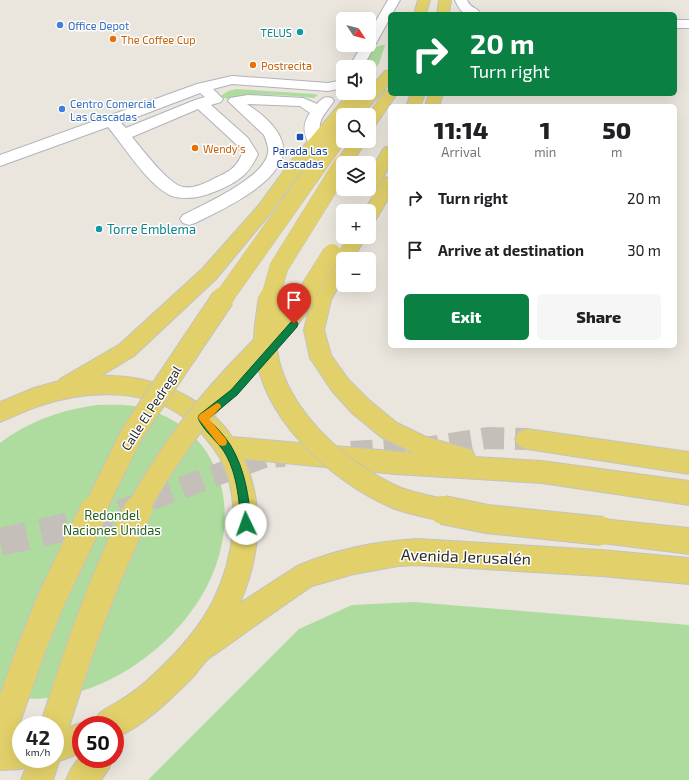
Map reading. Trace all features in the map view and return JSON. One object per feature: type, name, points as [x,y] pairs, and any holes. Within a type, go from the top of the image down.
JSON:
[{"type":"main road","points":[[421,12],[424,0]]},
{"type":"main road","points":[[443,12],[445,0]]},
{"type":"main road","points":[[457,12],[460,0]]},
{"type":"main road","points":[[376,74],[388,63]]},
{"type":"main road","points":[[360,108],[388,76]]},
{"type":"main road","points":[[376,114],[389,96]]},
{"type":"main road","points":[[60,390],[127,350],[209,274],[264,210],[316,142],[351,100]]},
{"type":"main road","name":"Calle El Pedregal","points":[[0,737],[30,652],[51,600],[131,435],[238,277],[336,140]]},
{"type":"main road","points":[[376,176],[388,155]]},
{"type":"main road","points":[[336,175],[279,267],[270,300],[266,340],[269,365],[281,393],[305,431],[323,450],[367,482],[398,498],[456,514],[487,519],[689,541]]},
{"type":"main road","points":[[376,205],[388,185]]},
{"type":"main road","points":[[346,252],[352,244]]},
{"type":"main road","points":[[58,716],[70,678],[108,576],[126,534],[157,473],[191,425],[250,359],[275,335],[297,309],[316,282],[336,262]]},
{"type":"main road","points":[[202,418],[234,392],[253,371],[302,315],[336,266]]},
{"type":"main road","points":[[336,270],[321,300],[314,330],[321,358],[340,385],[372,417],[389,430],[405,439],[457,456],[542,472],[689,493]]},
{"type":"main road","points":[[0,412],[28,399],[60,390],[104,384],[132,387],[170,397],[192,410],[202,418],[227,447],[237,470],[244,496],[246,517],[245,539],[238,571],[226,603],[197,651],[124,725]]},
{"type":"main road","points":[[527,439],[689,463]]},
{"type":"main road","points":[[227,447],[395,463],[542,472]]},
{"type":"main road","name":"Avenida Jerusalén","points":[[197,651],[263,603],[306,575],[354,561],[398,553],[417,552],[601,562],[689,571]]},
{"type":"main road","points":[[123,716],[151,698],[164,686]]},
{"type":"main road","points":[[0,754],[12,753]]},
{"type":"main road","points":[[37,780],[41,768]]},
{"type":"main road","points":[[82,780],[91,768]]},
{"type":"street","points":[[360,60],[394,0]]},
{"type":"street","points":[[460,0],[465,9],[471,12]]},
{"type":"street","points":[[677,24],[689,24]]},
{"type":"street","points":[[123,135],[206,96],[232,80],[328,87],[336,85]]},
{"type":"street","points":[[316,142],[311,126],[313,119],[336,90]]},
{"type":"street","points":[[111,121],[149,168],[171,189],[185,193],[213,187],[229,179],[244,166],[250,154],[242,141],[206,96]]},
{"type":"street","points":[[0,161],[111,121],[206,96],[235,101],[248,99],[302,102],[311,106],[318,113]]},
{"type":"street","points":[[189,219],[250,186],[265,173],[277,150],[274,139],[259,120],[235,101]]},
{"type":"green space","points":[[385,45],[379,64],[376,67],[376,60],[366,60],[371,52],[376,52],[376,47]]},
{"type":"green space","points":[[236,89],[318,95],[314,98],[283,95],[248,95],[230,99],[221,96],[228,91]]},
{"type":"green space","name":"Redondel Naciones Unidas","points":[[97,405],[134,406],[163,415],[183,427],[199,443],[212,461],[220,481],[224,504],[224,527],[220,552],[211,579],[196,605],[177,628],[155,650],[131,668],[104,682],[76,693],[36,699],[0,695],[0,443],[22,428],[58,413]]},
{"type":"green space","points":[[414,602],[689,625],[689,780],[148,780],[299,629],[352,605]]},
{"type":"tunnel","points":[[351,452],[431,447],[488,438],[527,439]]},
{"type":"tunnel","points":[[120,511],[264,457],[285,456]]},
{"type":"tunnel","points":[[0,542],[97,520],[122,510]]},
{"type":"slow traffic","points":[[217,407],[202,418],[223,442]]},
{"type":"place","name":"Office Depot","points":[[60,25]]},
{"type":"place","name":"TELUS","points":[[300,32]]},
{"type":"place","name":"The Coffee Cup","points":[[113,39]]},
{"type":"place","name":"Postrecita","points":[[253,65]]},
{"type":"place","name":"Centro Comercial Las Cascadas","points":[[62,109]]},
{"type":"place","name":"Parada Las Cascadas","points":[[300,137]]},
{"type":"place","name":"Wendy's","points":[[195,148]]},
{"type":"place","name":"Torre Emblema","points":[[99,229]]},
{"type":"route","points":[[246,524],[244,496],[237,470],[227,447],[202,418],[234,392],[294,324]]}]
